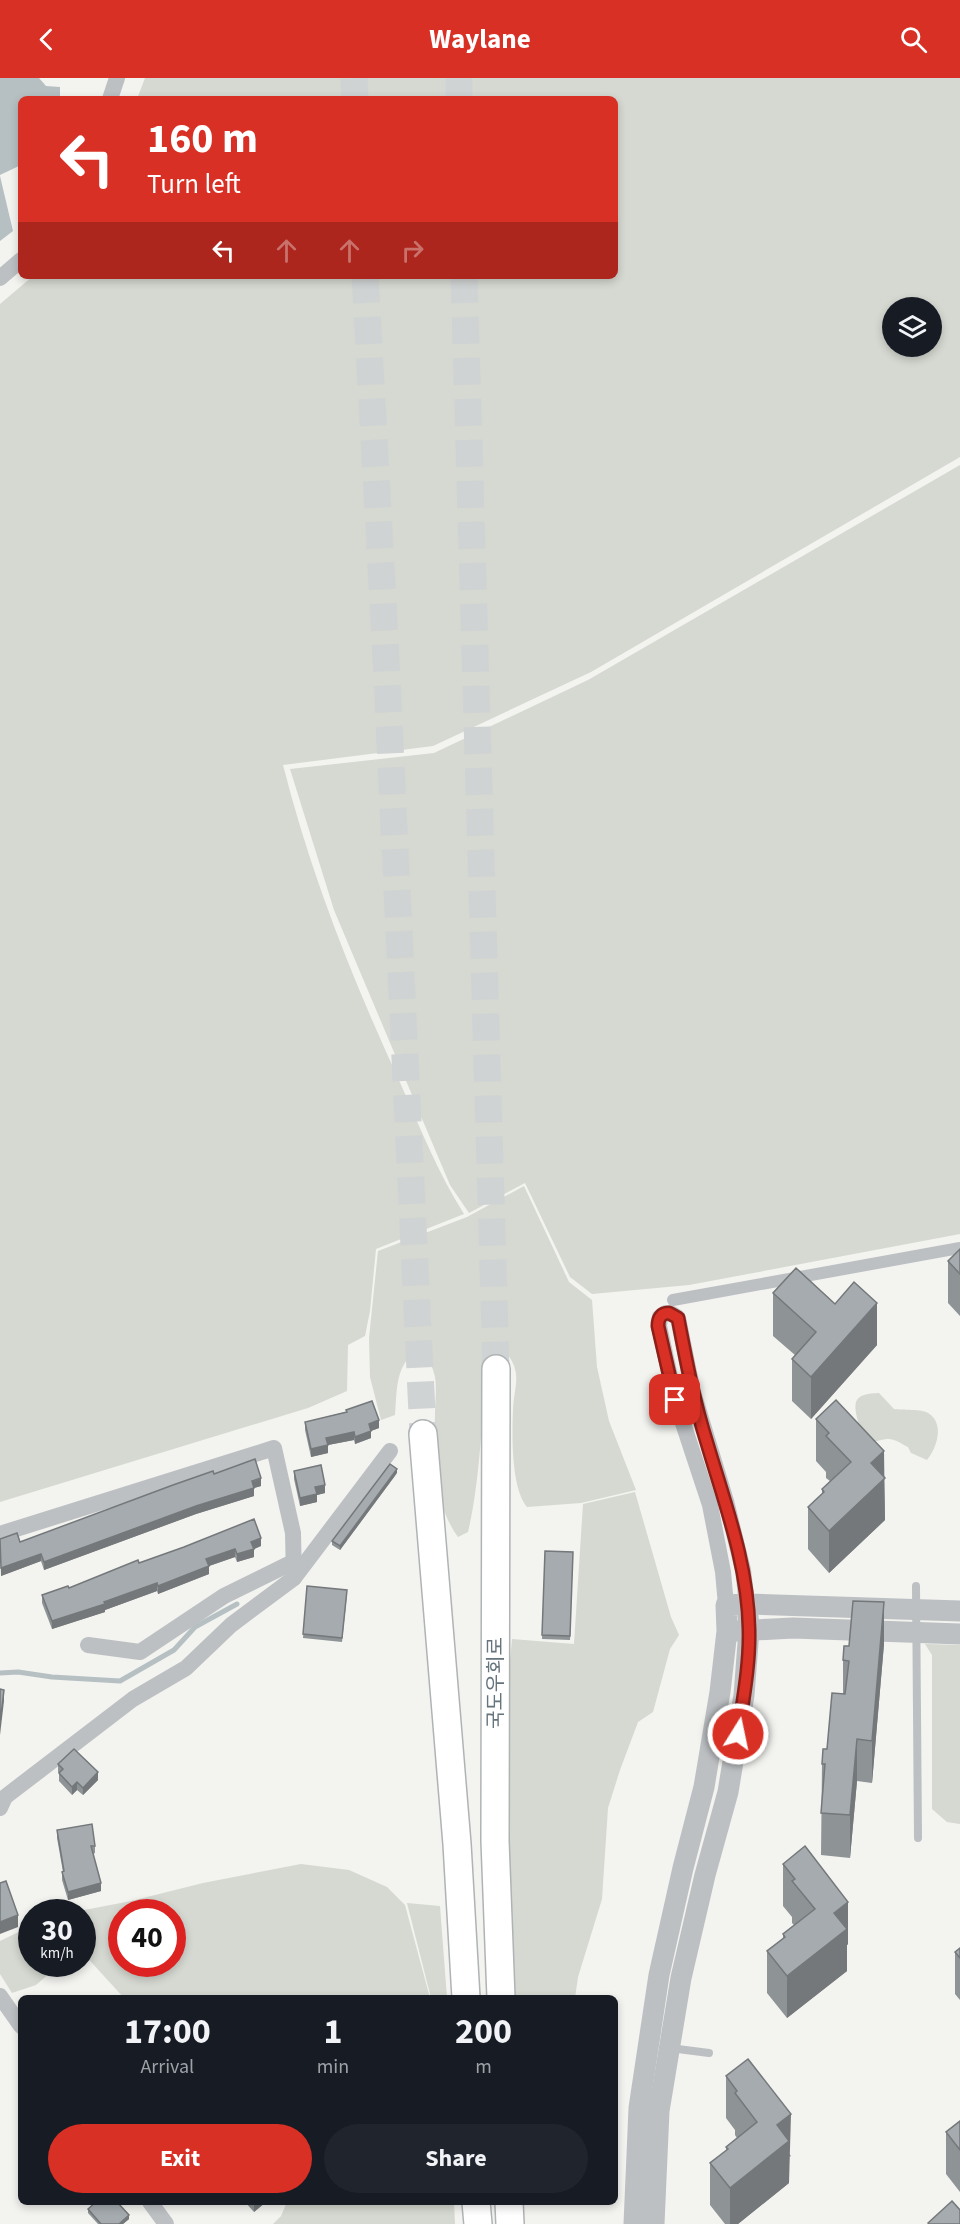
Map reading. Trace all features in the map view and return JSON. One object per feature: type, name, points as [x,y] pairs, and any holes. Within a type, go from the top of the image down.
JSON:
[{"type":"highway","name":"국도우회로","points":[[496,1369],[495,1841],[501,1995]]},
{"type":"highway","points":[[423,1434],[458,1845],[466,1995]]},
{"type":"highway","points":[[476,2205],[478,2224]]},
{"type":"highway","points":[[509,2205],[510,2224]]},
{"type":"street","points":[[111,96],[117,78]]},
{"type":"street","points":[[0,278],[18,263]]},
{"type":"street","points":[[673,1300],[960,1248]]},
{"type":"street","points":[[633,2224],[639,2109],[659,2047],[681,1978],[705,1875],[728,1792],[746,1678],[749,1630],[743,1570],[726,1501],[693,1392],[678,1318],[676,1315],[666,1313],[660,1317],[658,1326],[675,1400],[710,1505],[723,1572],[727,1631],[720,1692],[704,1787],[659,1975],[659,2047],[659,2111],[654,2224]]},
{"type":"street","points":[[0,1534],[274,1448],[293,1533],[294,1570]]},
{"type":"street","points":[[0,1808],[4,1797],[133,1698],[186,1668],[294,1570],[390,1451]]},
{"type":"street","points":[[88,1645],[140,1652],[224,1596],[294,1570]]},
{"type":"street","points":[[726,1605],[960,1611]]},
{"type":"street","points":[[727,1631],[793,1628],[960,1634]]},
{"type":"street","points":[[746,1678],[759,1650],[769,1640],[793,1628]]},
{"type":"street","points":[[0,1996],[18,2022]]},
{"type":"street","points":[[152,2205],[166,2224]]},
{"type":"lane","points":[[916,1586],[918,1838]]},
{"type":"lane","points":[[659,2047],[709,2053]]},
{"type":"shaded area","points":[[0,78],[39,78],[46,86],[60,87],[60,96],[18,96],[18,166],[0,175]]},
{"type":"shaded area","points":[[145,78],[960,78],[960,457],[591,672],[433,746],[283,765],[320,888],[351,969],[431,1152],[464,1214],[376,1249],[370,1311],[365,1336],[348,1345],[347,1391],[308,1408],[0,1502],[0,304],[29,279],[618,279],[618,96],[138,96]]},
{"type":"shaded area","points":[[0,176],[13,231],[0,241]]},
{"type":"shaded area","points":[[960,465],[960,1234],[689,1285],[592,1294],[570,1277],[525,1183],[469,1213],[450,1185],[334,910],[290,769],[434,753],[588,680]]},
{"type":"shaded area","points":[[524,1186],[569,1282],[592,1300],[597,1367],[609,1421],[636,1490],[581,1503],[527,1507],[515,1475],[513,1410],[516,1373],[506,1352],[491,1354],[485,1372],[480,1452],[471,1516],[468,1532],[458,1537],[450,1524],[439,1494],[435,1462],[435,1377],[429,1361],[417,1351],[405,1364],[398,1379],[395,1415],[381,1420],[370,1377],[369,1338],[378,1251],[467,1217]]},
{"type":"shaded area","points":[[879,1393],[894,1409],[921,1411],[933,1417],[938,1436],[927,1460],[911,1453],[908,1447],[895,1440],[870,1441],[862,1435],[856,1414],[856,1403],[861,1396]]},
{"type":"shaded area","points":[[635,1492],[671,1617],[679,1635],[670,1649],[653,1712],[638,1722],[608,1808],[602,1899],[578,1977],[575,1995],[513,1995],[506,1705],[512,1639],[574,1644],[583,1504]]},
{"type":"shaded area","points":[[925,1644],[960,1645],[960,1824],[947,1822],[932,1809],[932,1655]]},
{"type":"shaded area","points":[[301,1864],[349,1870],[387,1887],[405,1905],[429,1995],[121,1995],[96,1967],[96,1908],[108,1905],[108,1977],[186,1977],[186,1899],[139,1899],[203,1883]]},
{"type":"shaded area","points":[[407,1903],[440,1906],[447,1995],[430,1995]]},
{"type":"shaded area","points":[[18,1932],[18,1977],[45,1977],[36,1985],[12,1993],[0,1974],[0,1941]]},
{"type":"shaded area","points":[[286,2205],[454,2205],[455,2224],[273,2224],[281,2216]]},
{"type":"building","points":[[960,1249],[960,1274],[948,1261]]},
{"type":"building","points":[[796,1268],[835,1304],[854,1282],[877,1303],[811,1377],[792,1359],[816,1332],[773,1293]]},
{"type":"building","points":[[836,1400],[884,1451],[871,1463],[885,1478],[829,1531],[808,1507],[824,1492],[822,1489],[851,1462],[826,1436],[829,1433],[816,1419]]},
{"type":"building","points":[[372,1401],[379,1420],[369,1424],[371,1431],[355,1437],[354,1432],[326,1438],[328,1445],[311,1449],[305,1422],[347,1412],[346,1410]]},
{"type":"building","points":[[255,1459],[261,1478],[252,1481],[254,1488],[196,1506],[44,1562],[41,1554],[1,1568],[0,1539],[17,1533],[20,1542],[173,1485],[213,1471],[214,1474]]},
{"type":"building","points":[[390,1464],[397,1469],[340,1546],[332,1541]]},
{"type":"building","points":[[321,1465],[325,1485],[315,1487],[317,1494],[300,1498],[294,1471]]},
{"type":"building","points":[[254,1519],[261,1538],[251,1542],[254,1549],[237,1554],[235,1549],[206,1559],[209,1566],[158,1586],[157,1583],[104,1602],[105,1604],[52,1621],[42,1595],[68,1586],[69,1588],[138,1560],[139,1563],[184,1547]]},
{"type":"building","points":[[545,1551],[573,1552],[570,1636],[542,1635]]},
{"type":"building","points":[[307,1586],[347,1590],[342,1638],[303,1634]]},
{"type":"building","points":[[853,1601],[884,1602],[872,1741],[857,1739],[850,1815],[821,1813],[825,1764],[822,1764],[823,1749],[827,1749],[832,1693],[845,1694],[849,1661],[843,1660],[844,1646],[849,1646]]},
{"type":"building","points":[[0,1689],[4,1690],[0,1723]]},
{"type":"building","points":[[74,1749],[98,1772],[83,1788],[77,1782],[72,1787],[59,1773],[63,1769],[58,1764]]},
{"type":"building","points":[[92,1824],[95,1846],[91,1846],[101,1883],[68,1892],[62,1872],[64,1871],[57,1830]]},
{"type":"building","points":[[805,1846],[848,1902],[834,1913],[847,1929],[787,1976],[767,1951],[785,1937],[783,1934],[815,1909],[792,1881],[795,1879],[783,1864]]},
{"type":"building","points":[[6,1881],[18,1915],[0,1922],[0,1883]]},
{"type":"building","points":[[960,1948],[960,1958],[955,1952]]},
{"type":"building","points":[[748,2059],[791,2114],[777,2125],[789,2141],[730,2188],[710,2163],[757,2122],[735,2093],[737,2091],[726,2076]]},
{"type":"building","points":[[960,2121],[960,2150],[946,2132]]},
{"type":"building","points":[[952,2201],[960,2210],[960,2224],[928,2223]]},
{"type":"building","points":[[93,2205],[120,2205],[129,2215],[119,2224],[101,2224],[88,2209]]},
{"type":"waterway","points":[[0,1673],[18,1672],[52,1677],[120,1681],[174,1650],[195,1627],[237,1604]]},
{"type":"tunnel","points":[[354,78],[355,96]]},
{"type":"tunnel","points":[[459,78],[459,96]]},
{"type":"tunnel","points":[[365,279],[385,639],[423,1434]]},
{"type":"tunnel","points":[[464,279],[496,1369]]},
{"type":"route","points":[[675,1400],[658,1326],[662,1314],[669,1313],[678,1318],[693,1392],[706,1442],[726,1501],[743,1570],[749,1630],[744,1695],[738,1734]]}]
